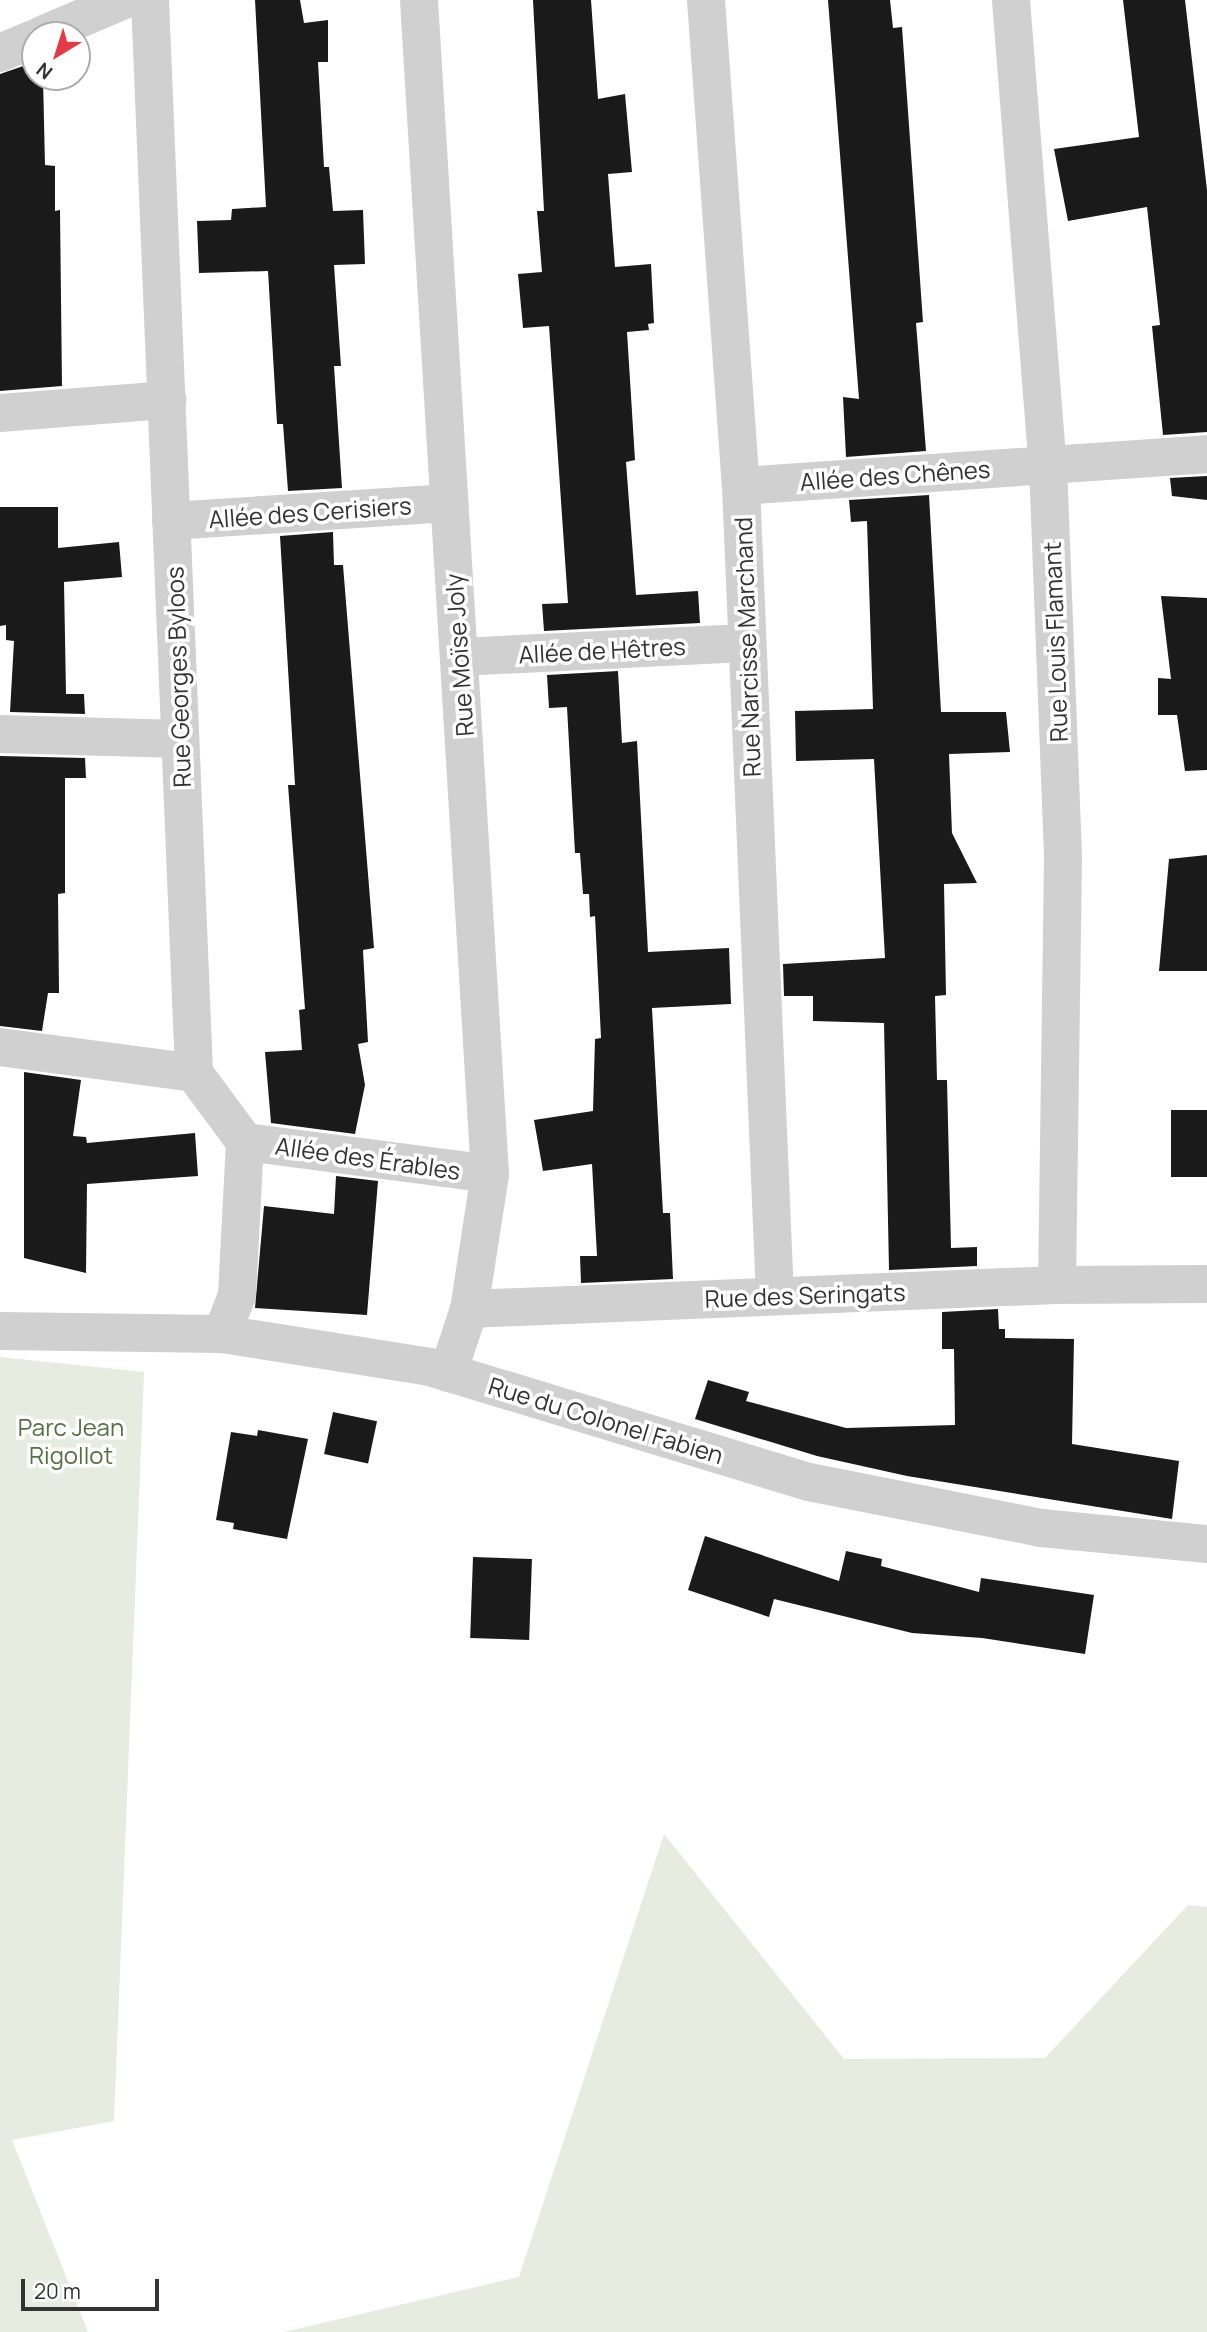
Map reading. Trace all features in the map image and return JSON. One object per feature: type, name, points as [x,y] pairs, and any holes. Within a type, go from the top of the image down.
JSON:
[{"type":"street","points":[[75,21],[124,0]]},
{"type":"street","name":"Rue Georges Byloos","points":[[150,0],[194,1073]]},
{"type":"street","name":"Rue Moïse Joly","points":[[419,0],[490,1174],[469,1309]]},
{"type":"street","name":"Rue Narcisse Marchand","points":[[706,0],[741,486],[745,643],[775,1296]]},
{"type":"street","name":"Rue Louis Flamant","points":[[1011,0],[1048,465],[1063,857],[1057,1285]]},
{"type":"street","points":[[0,53],[21,44]]},
{"type":"street","points":[[0,413],[167,400]]},
{"type":"street","name":"Allée des Chênes","points":[[741,486],[1207,454]]},
{"type":"street","name":"Allée des Cerisiers","points":[[172,521],[449,503]]},
{"type":"street","name":"Allée de Hêtres","points":[[459,657],[745,643]]},
{"type":"street","points":[[0,734],[180,740]]},
{"type":"street","points":[[0,1047],[194,1073],[245,1142],[237,1295],[222,1334]]},
{"type":"street","name":"Allée des Érables","points":[[245,1142],[490,1174]]},
{"type":"street","name":"Rue des Seringats","points":[[469,1309],[1057,1285],[1207,1284]]},
{"type":"street","points":[[448,1373],[469,1309]]},
{"type":"street","name":"Rue du Colonel Fabien","points":[[0,1331],[222,1334],[448,1373],[809,1482],[1041,1528],[1207,1544]]},
{"type":"green space","name":"Parc Jean Rigollot","points":[[0,1357],[144,1372],[114,2121],[12,2140],[88,2332],[0,2332]]},
{"type":"green space","points":[[664,1834],[844,2059],[1045,2058],[1188,1905],[1207,1907],[1207,2332],[284,2332],[519,2277]]},
{"type":"building","points":[[255,0],[300,0],[304,23],[328,20],[328,62],[318,62],[324,167],[329,167],[333,211],[363,210],[365,264],[334,265],[341,366],[334,366],[342,488],[288,491],[283,424],[277,424],[268,271],[199,273],[197,221],[231,220],[232,209],[266,207]]},
{"type":"building","points":[[533,0],[591,0],[598,99],[625,94],[632,172],[608,174],[615,267],[651,264],[654,323],[648,324],[649,330],[627,332],[635,460],[626,462],[636,595],[698,591],[700,623],[544,631],[542,604],[568,603],[549,326],[523,328],[518,274],[542,272],[537,211],[544,211]]},
{"type":"building","points":[[828,0],[890,0],[893,28],[902,27],[923,322],[916,323],[926,451],[846,457],[843,397],[859,399]]},
{"type":"building","points":[[1123,0],[1185,0],[1207,190],[1207,432],[1163,435],[1152,326],[1160,325],[1147,207],[1068,221],[1054,149],[1139,137]]},
{"type":"building","points":[[21,67],[21,91],[43,91],[45,165],[55,166],[55,211],[60,210],[62,386],[0,391],[0,74]]},
{"type":"building","points":[[1207,476],[1207,500],[1172,496],[1170,478]]},
{"type":"building","points":[[929,495],[941,712],[1006,712],[1010,752],[949,754],[952,833],[977,883],[944,884],[946,995],[935,996],[937,1080],[947,1080],[951,1248],[977,1247],[977,1266],[889,1270],[884,1023],[813,1021],[813,996],[784,996],[783,964],[885,958],[874,759],[796,761],[795,711],[873,709],[867,521],[851,522],[849,500]]},
{"type":"building","points":[[0,507],[58,507],[58,548],[119,542],[122,577],[64,582],[66,694],[84,694],[85,714],[10,712],[14,641],[6,640],[6,625],[0,626]]},
{"type":"building","points":[[333,532],[334,565],[343,565],[374,948],[363,950],[368,1042],[358,1044],[365,1085],[355,1134],[271,1123],[265,1052],[302,1050],[299,1010],[305,1009],[288,785],[295,785],[280,536]]},
{"type":"building","points":[[1161,596],[1207,598],[1207,770],[1185,771],[1177,715],[1158,715],[1158,678],[1171,679]]},
{"type":"building","points":[[618,671],[622,743],[637,741],[648,952],[729,948],[731,1004],[652,1008],[663,1213],[670,1213],[673,1279],[581,1283],[580,1256],[597,1256],[592,1164],[543,1171],[534,1120],[593,1111],[595,1039],[601,1038],[595,916],[590,917],[589,894],[583,894],[580,853],[575,853],[567,707],[549,708],[547,675]]},
{"type":"building","points":[[0,756],[85,758],[86,778],[65,778],[65,893],[58,894],[59,993],[48,993],[42,1031],[0,1026]]},
{"type":"building","points":[[1207,855],[1207,971],[1159,971],[1169,859]]},
{"type":"building","points":[[24,1072],[81,1080],[73,1136],[86,1137],[87,1143],[195,1133],[198,1176],[87,1184],[86,1273],[24,1258]]},
{"type":"building","points":[[1171,1110],[1207,1110],[1207,1177],[1171,1177]]},
{"type":"building","points":[[336,1176],[378,1181],[367,1315],[255,1308],[264,1206],[334,1214]]},
{"type":"building","points":[[998,1309],[999,1329],[1005,1329],[1005,1338],[1074,1339],[1072,1444],[1179,1461],[1172,1519],[907,1476],[817,1456],[695,1419],[708,1380],[749,1392],[746,1401],[846,1428],[955,1425],[954,1349],[942,1349],[942,1312]]},
{"type":"building","points":[[333,1412],[377,1421],[368,1463],[324,1454]]},
{"type":"building","points":[[258,1430],[308,1439],[287,1539],[233,1529],[234,1523],[216,1520],[231,1432],[257,1436]]},
{"type":"building","points":[[705,1536],[839,1581],[846,1551],[882,1559],[881,1566],[979,1592],[981,1578],[1094,1595],[1085,1654],[982,1638],[912,1633],[774,1599],[769,1617],[688,1590]]},
{"type":"building","points":[[473,1557],[532,1559],[529,1640],[470,1638]]}]
